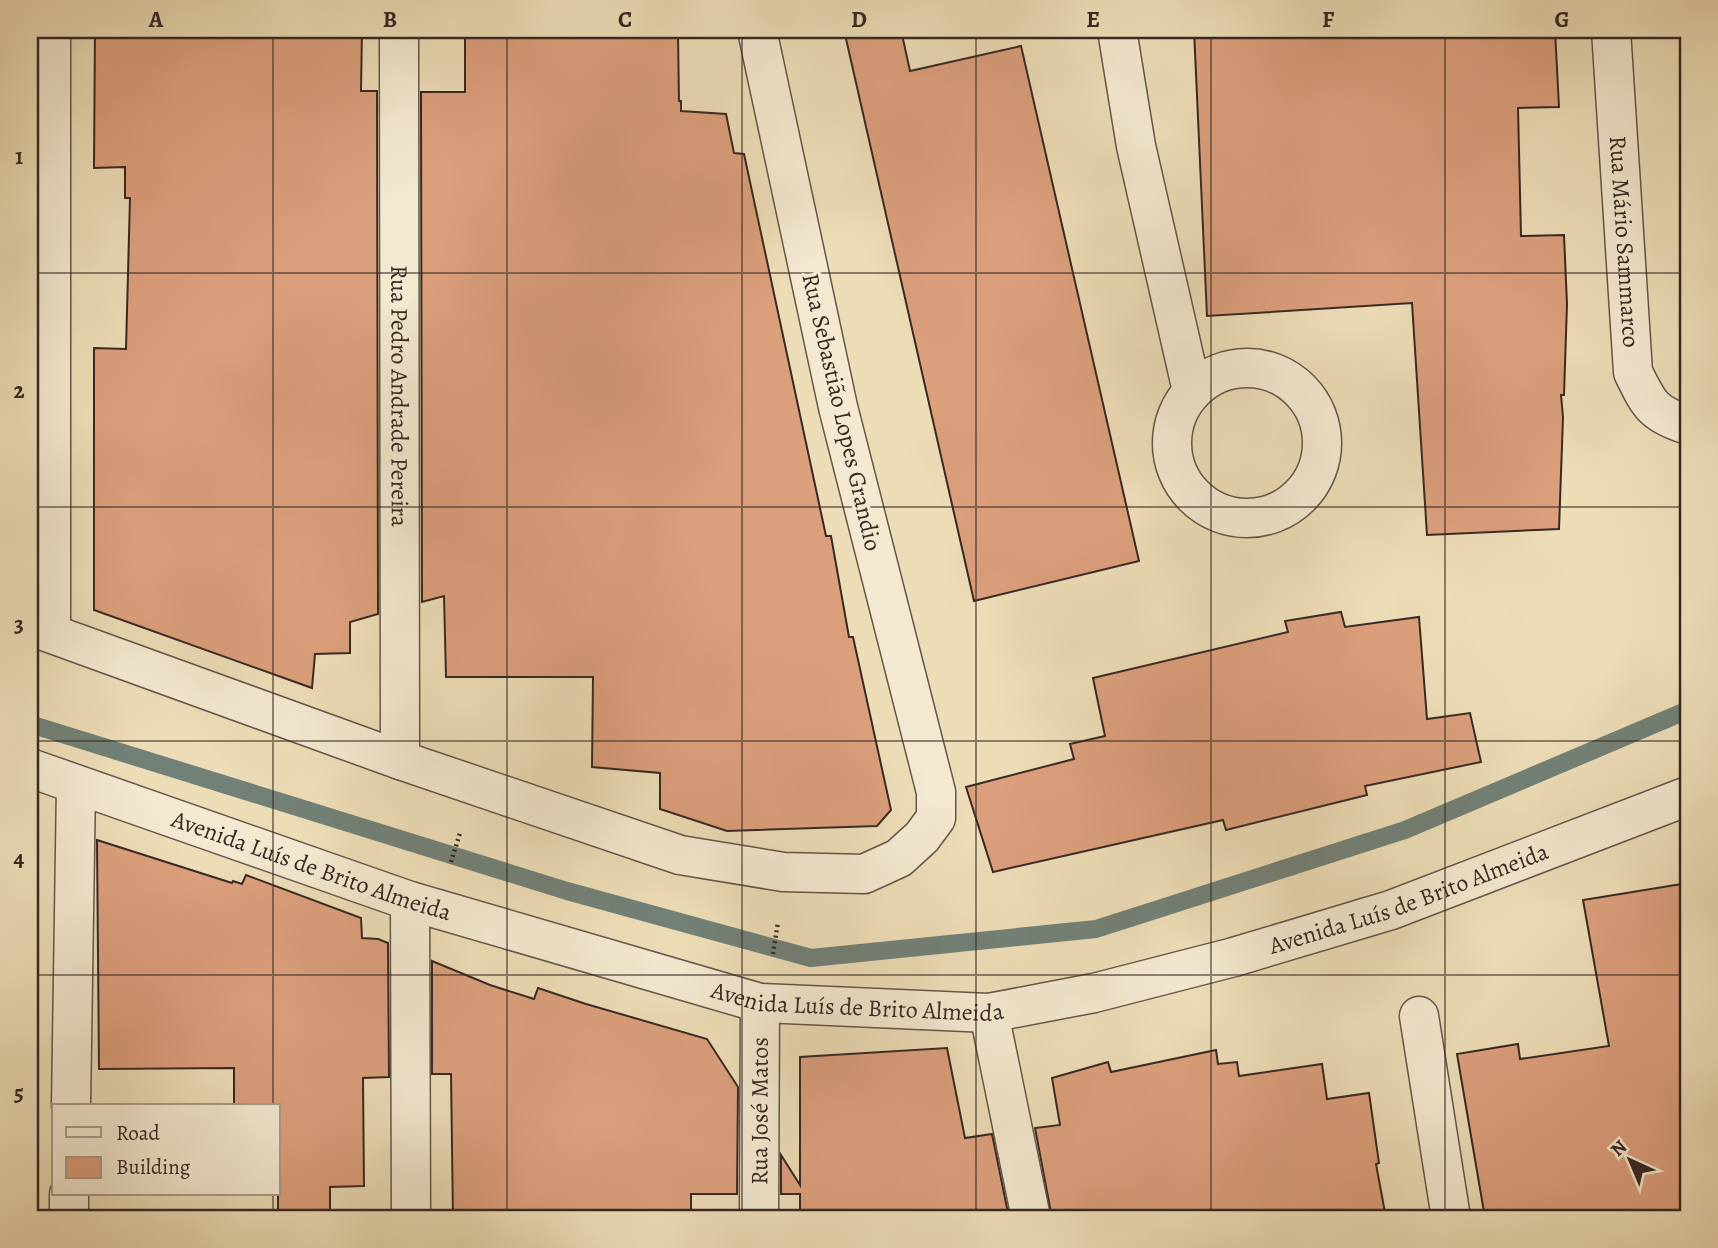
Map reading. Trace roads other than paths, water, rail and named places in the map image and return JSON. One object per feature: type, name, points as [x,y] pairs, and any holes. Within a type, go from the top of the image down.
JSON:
[{"type":"street","points":[[51,30],[40,630],[400,760]]},
{"type":"street","name":"Rua Pedro Andrade Pereira","points":[[399,30],[400,760]]},
{"type":"street","name":"Rua Sebastião Lopes Grandio","points":[[400,760],[680,855],[783,872],[864,874],[899,858],[922,837],[936,818],[936,792],[838,407],[757,30]]},
{"type":"street","points":[[1117,30],[1136,146],[1192,391]]},
{"type":"street","name":"Rua Mário Sammarco","points":[[1611,30],[1633,372],[1646,399],[1664,417],[1688,425]]},
{"type":"street","name":"Avenida Luís de Brito Almeida","points":[[30,768],[410,901],[760,1003],[989,1013],[1094,993],[1234,957],[1391,911],[1688,796]]},
{"type":"street","points":[[71,1104],[76,785]]},
{"type":"street","points":[[410,901],[411,1218]]},
{"type":"street","name":"Rua José Matos","points":[[759,1218],[760,1003]]},
{"type":"street","points":[[989,1013],[1031,1218]]},
{"type":"street","points":[[1419,1016],[1451,1218]]},
{"type":"street","points":[[69,1196],[69,1218]]},
{"type":"waterway","points":[[30,724],[567,891],[811,958],[1096,929],[1405,830],[1688,710]]}]
